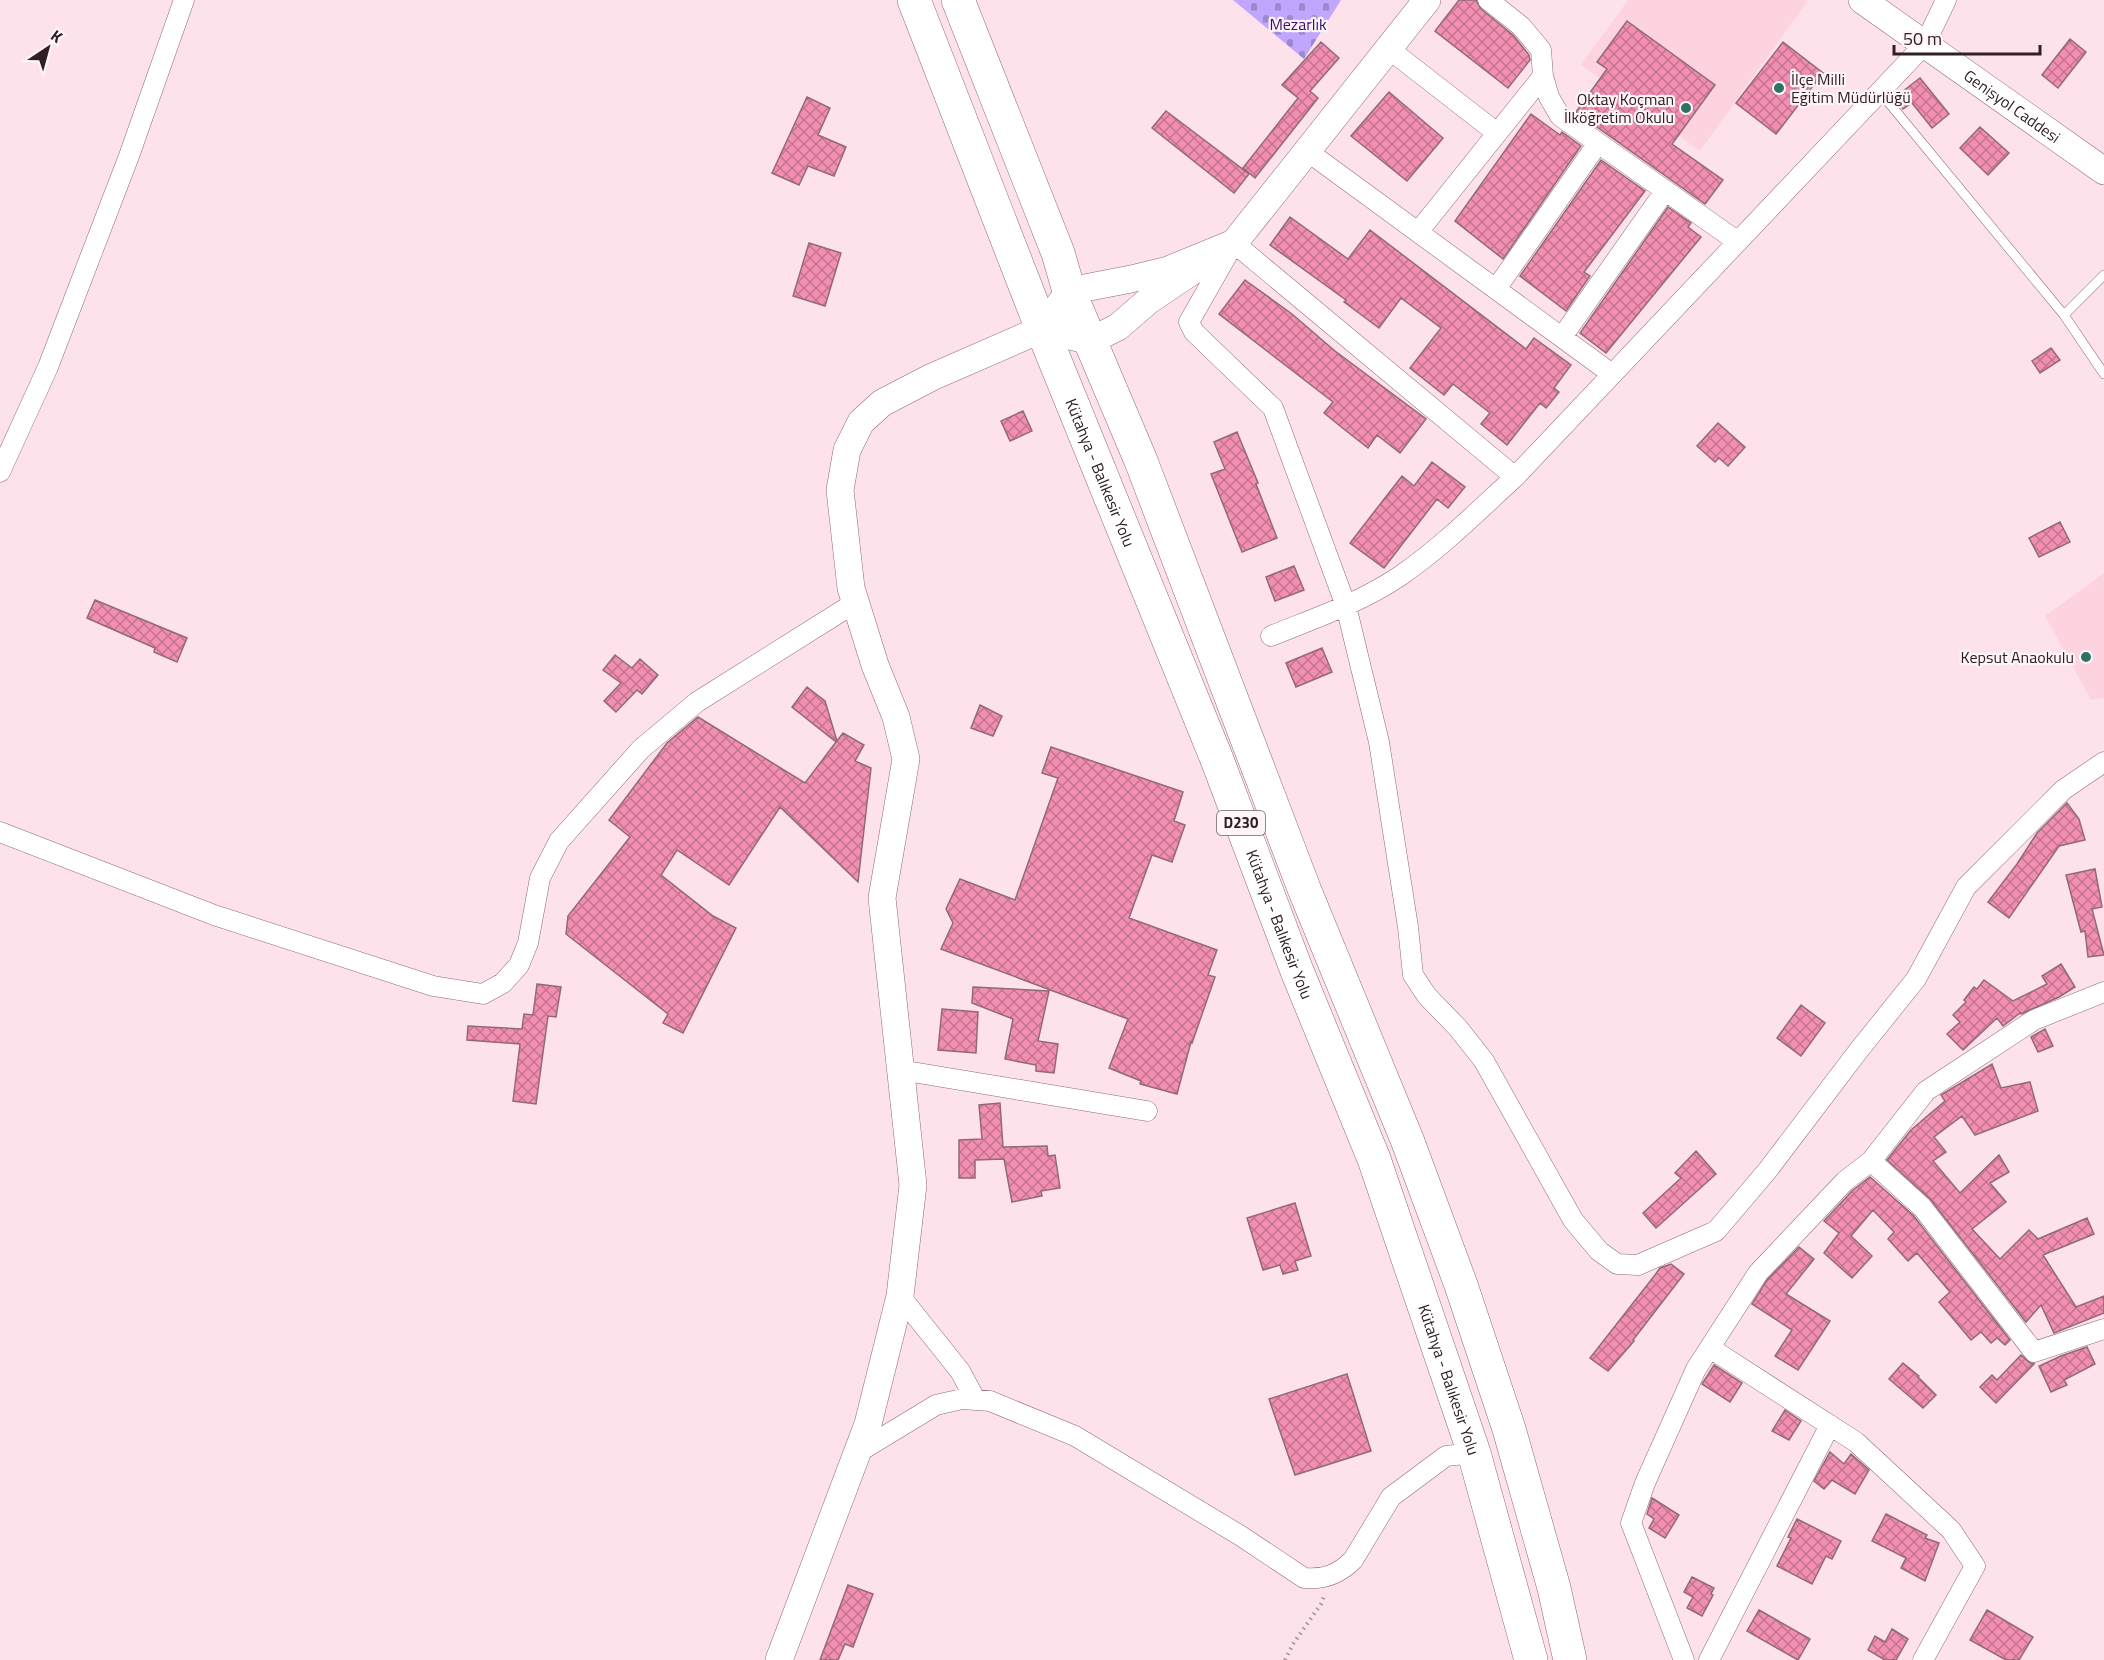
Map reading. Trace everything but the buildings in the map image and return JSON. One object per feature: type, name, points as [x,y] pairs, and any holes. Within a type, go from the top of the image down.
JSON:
[{"type":"highway","name":"Kütahya - Balıkesir Yolu","points":[[914,0],[1042,329],[1216,756],[1297,971],[1374,1158],[1474,1453],[1531,1660]]},
{"type":"highway","name":"D230","points":[[958,0],[1058,253],[1069,291],[1141,461],[1305,891],[1408,1142],[1461,1285],[1509,1429],[1554,1588],[1570,1660]]},
{"type":"street","points":[[0,472],[53,356],[129,156],[184,0]]},
{"type":"street","points":[[1428,0],[1234,243],[1190,322],[1194,332],[1273,408],[1346,606],[1379,742],[1408,927],[1413,975],[1427,996],[1458,1028],[1484,1061],[1573,1220],[1599,1251],[1617,1264],[1638,1264],[1716,1231],[1767,1171],[1916,979],[1966,887],[2063,790],[2104,762]]},
{"type":"street","points":[[1488,0],[1521,26],[1541,50],[1543,76],[1549,97],[1560,116],[1738,242]]},
{"type":"street","name":"Genişyol Caddesi","points":[[1862,0],[2104,171]]},
{"type":"street","points":[[1271,636],[1346,606],[1399,576],[1449,539],[1515,477],[1925,44],[1946,0]]},
{"type":"street","points":[[1389,50],[1497,133]]},
{"type":"street","points":[[1418,232],[1543,76]]},
{"type":"street","points":[[1496,289],[1598,143]]},
{"type":"street","points":[[1307,151],[1612,374]]},
{"type":"street","points":[[1562,337],[1665,191]]},
{"type":"street","points":[[1042,329],[1090,341],[1118,327],[1148,301],[1234,243]]},
{"type":"street","points":[[779,1660],[868,1424],[900,1296],[913,1185],[882,898],[906,759],[897,717],[875,665],[851,588],[840,490],[847,450],[861,422],[882,403],[932,377],[1042,329],[1069,291],[1168,270],[1234,243]]},
{"type":"street","points":[[1234,243],[1515,477]]},
{"type":"street","points":[[0,832],[214,915],[433,986],[483,994],[503,983],[519,965],[528,943],[540,878],[559,841],[641,749],[697,702],[856,602]]},
{"type":"street","points":[[1684,1660],[1631,1523],[1645,1483],[1696,1369],[1758,1273],[1845,1181],[1871,1161],[1926,1091],[2034,1020],[2104,992]]},
{"type":"street","points":[[900,1070],[1147,1111]]},
{"type":"street","points":[[1871,1161],[1922,1207],[2034,1352],[2103,1334]]},
{"type":"street","points":[[900,1296],[960,1371],[975,1399]]},
{"type":"street","points":[[1710,1348],[1856,1442],[1951,1530],[1975,1566],[1923,1660]]},
{"type":"street","points":[[857,1453],[936,1405],[949,1401],[975,1399],[1003,1406],[1075,1436],[1241,1536],[1304,1578],[1324,1578],[1345,1568],[1353,1560],[1391,1497],[1446,1456],[1474,1453]]},
{"type":"street","points":[[1708,1660],[1830,1425]]},
{"type":"lane","points":[[1880,92],[2064,315],[2104,374]]},
{"type":"lane","points":[[2064,315],[2104,275]]},
{"type":"path","points":[[1285,1660],[1293,1644],[1321,1604],[1325,1590],[1324,1578]]},
{"type":"shaded area","name":"Oktay Koçman İlköğretim Okulu","points":[[1628,0],[1805,0],[1807,2],[1700,151],[1581,65]]},
{"type":"shaded area","name":"Kepsut Anaokulu","points":[[2104,573],[2104,698],[2091,700],[2045,616]]},
{"type":"green space","name":"Mezarlık","points":[[1233,0],[1341,0],[1304,59]]},
{"type":"place","name":"İlçe Milli Eğitim Müdürlüğü","points":[[1779,88]]},
{"type":"place","name":"Oktay Koçman İlköğretim Okulu","points":[[1686,108]]},
{"type":"place","name":"Kepsut Anaokulu","points":[[2086,657]]}]
